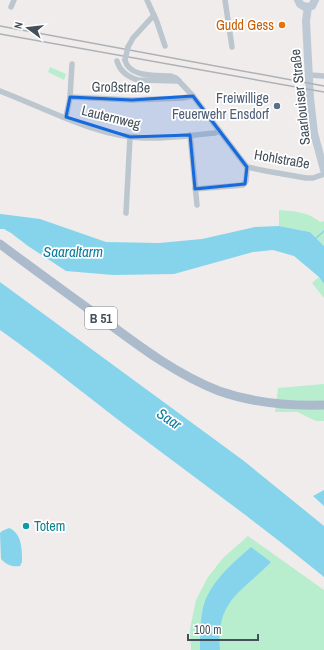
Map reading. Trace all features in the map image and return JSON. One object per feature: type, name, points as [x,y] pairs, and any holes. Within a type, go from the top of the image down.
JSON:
[{"type":"main road","points":[[303,5],[313,4],[315,0]]},
{"type":"main road","name":"Saarlouiser Straße","points":[[303,5],[306,21],[310,98],[314,133],[324,170]]},
{"type":"main road","name":"B 51","points":[[0,244],[146,351],[168,366],[205,385],[254,401],[294,405],[324,405]]},
{"type":"street","points":[[11,7],[14,0]]},
{"type":"street","points":[[147,0],[165,46]]},
{"type":"street","points":[[225,0],[232,47]]},
{"type":"street","name":"Hohlstraße","points":[[154,15],[133,38],[128,47],[125,60],[127,66],[135,72],[171,76],[179,81],[193,96],[247,167],[306,178],[313,178],[324,174]]},
{"type":"street","points":[[117,61],[121,70],[132,78],[138,80],[179,81]]},
{"type":"street","points":[[66,117],[70,97],[72,64]]},
{"type":"street","points":[[309,75],[324,76]]},
{"type":"street","name":"Lauternweg","points":[[0,91],[102,130],[130,137],[153,138],[215,133],[220,131]]},
{"type":"street","name":"Großstraße","points":[[70,97],[132,100],[183,98],[193,96]]},
{"type":"street","points":[[190,135],[197,206]]},
{"type":"street","points":[[126,213],[130,137]]},
{"type":"street","points":[[195,189],[243,185],[246,181],[247,167]]},
{"type":"highlighted area","points":[[193,96],[247,167],[245,184],[195,189],[190,135],[130,137],[66,117],[70,97],[132,100]]},
{"type":"green space","points":[[50,67],[66,74],[64,80],[48,72]]},
{"type":"green space","points":[[279,210],[301,213],[311,216],[320,222],[324,221],[324,246],[310,232],[279,226]]},
{"type":"green space","points":[[319,277],[324,284],[324,298],[312,283]]},
{"type":"green space","points":[[324,384],[324,421],[316,421],[297,412],[275,412],[278,388]]},
{"type":"green space","points":[[248,536],[324,590],[324,650],[220,650],[220,628],[225,609],[236,593],[254,579],[204,604],[200,650],[191,650],[190,629],[196,600],[208,577],[223,558]]},
{"type":"water","name":"Saaraltarm","points":[[0,214],[40,219],[106,242],[159,243],[202,239],[255,227],[279,226],[310,232],[324,246],[324,284],[319,277],[294,256],[273,250],[253,252],[174,274],[113,275],[66,271],[11,233],[4,229],[0,229]]},
{"type":"water","name":"Saar","points":[[0,282],[244,461],[324,526],[324,577],[253,521],[0,330]]},
{"type":"water","points":[[324,490],[324,506],[313,496]]},
{"type":"water","points":[[9,528],[17,534],[19,538],[22,552],[22,562],[20,566],[9,565],[1,559],[0,533]]},
{"type":"water","points":[[251,547],[271,562],[241,590],[226,608],[220,633],[220,650],[200,650],[200,627],[204,604],[208,595],[212,587],[224,572]]},
{"type":"waterway","points":[[315,239],[324,231]]},
{"type":"railway","points":[[0,26],[324,86]]},
{"type":"railway","points":[[0,34],[324,92]]},
{"type":"place","name":"Gudd Gess","points":[[282,25]]},
{"type":"place","name":"Freiwillige Feuerwehr Ensdorf","points":[[277,106]]},
{"type":"place","name":"Totem","points":[[26,526]]}]
